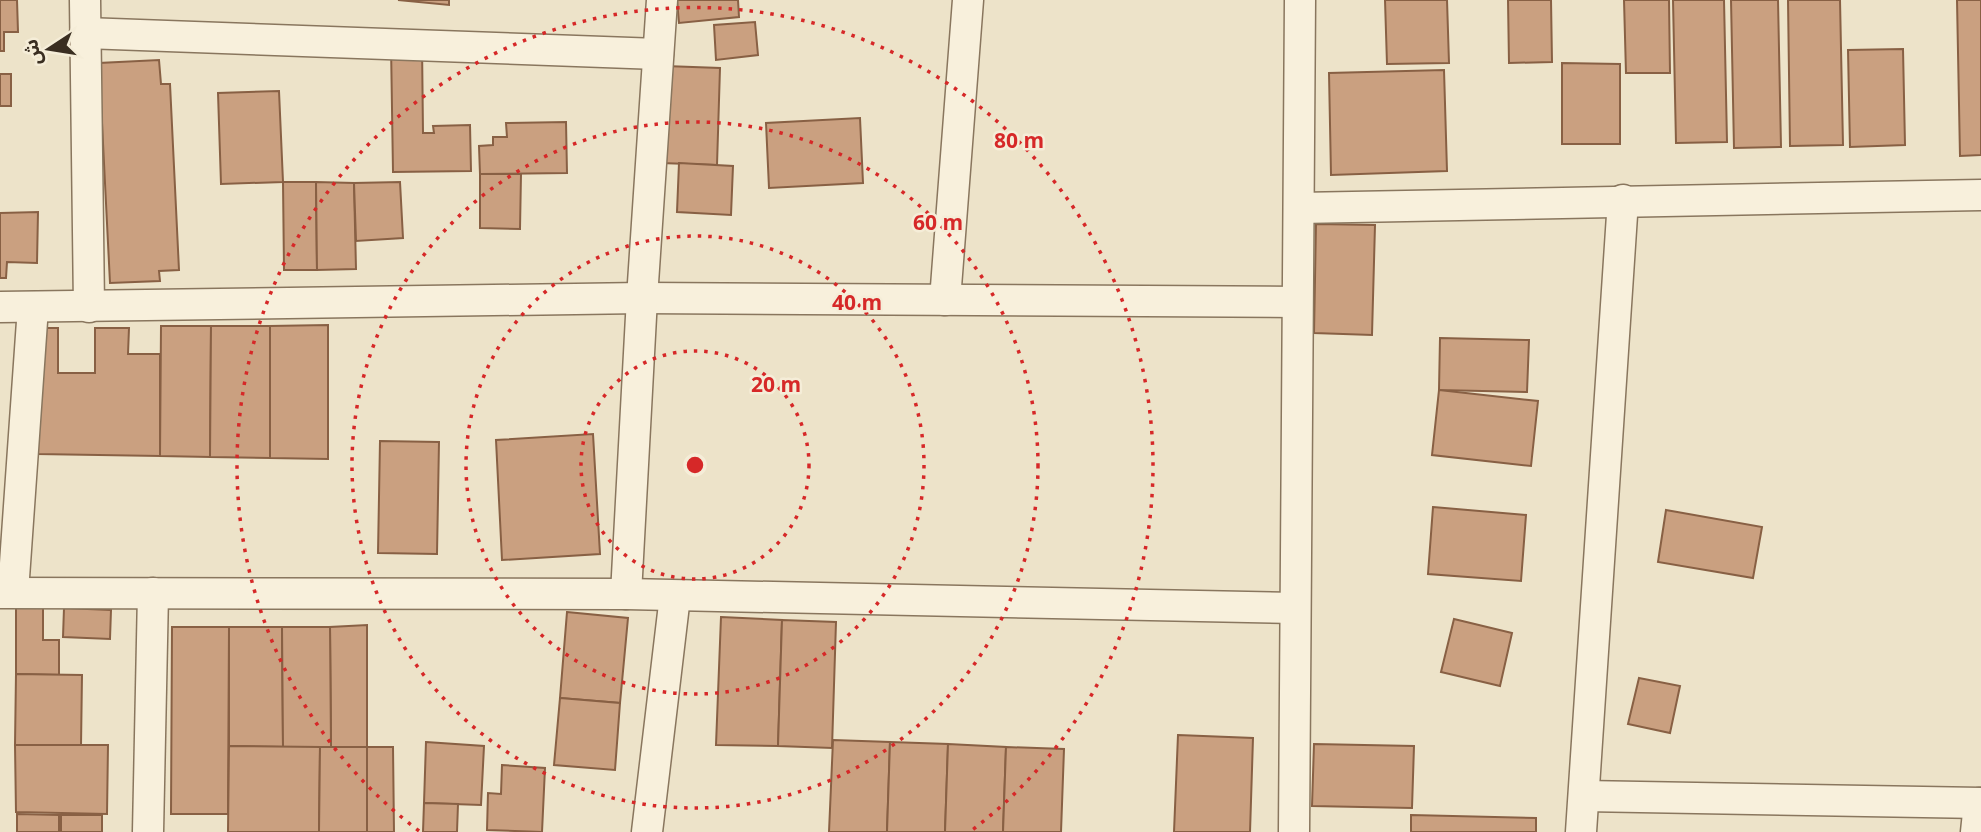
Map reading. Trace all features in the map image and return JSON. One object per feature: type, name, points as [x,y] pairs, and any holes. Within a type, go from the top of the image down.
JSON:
[{"type":"street","points":[[85,0],[89,307]]},
{"type":"street","points":[[626,594],[662,0]]},
{"type":"street","points":[[946,300],[968,0]]},
{"type":"street","points":[[1294,832],[1300,0]]},
{"type":"street","points":[[85,33],[657,54]]},
{"type":"street","points":[[1299,208],[1981,195]]},
{"type":"street","points":[[1581,832],[1623,200]]},
{"type":"street","points":[[0,307],[642,298],[1297,302]]},
{"type":"street","points":[[33,307],[6,593],[626,594],[1295,608]]},
{"type":"street","points":[[148,832],[153,593]]},
{"type":"street","points":[[648,832],[676,596]]},
{"type":"street","points":[[1584,796],[1978,813]]},
{"type":"building","points":[[0,0],[17,0],[18,32],[4,32],[4,51],[0,51]]},
{"type":"building","points":[[398,0],[449,0],[449,5]]},
{"type":"building","points":[[677,0],[738,0],[739,17],[679,23]]},
{"type":"building","points":[[1385,0],[1447,0],[1449,63],[1387,64]]},
{"type":"building","points":[[1508,0],[1551,0],[1552,62],[1509,63]]},
{"type":"building","points":[[1624,0],[1669,0],[1670,73],[1626,73]]},
{"type":"building","points":[[1673,0],[1724,0],[1727,142],[1676,143]]},
{"type":"building","points":[[1731,0],[1778,0],[1781,147],[1734,148]]},
{"type":"building","points":[[1788,0],[1840,0],[1843,145],[1790,146]]},
{"type":"building","points":[[1957,0],[1981,0],[1981,155],[1960,156]]},
{"type":"building","points":[[755,22],[758,55],[716,60],[714,25]]},
{"type":"building","points":[[422,44],[423,133],[434,133],[433,126],[470,125],[471,171],[393,172],[391,45]]},
{"type":"building","points":[[1903,49],[1905,145],[1850,147],[1848,50]]},
{"type":"building","points":[[159,60],[161,84],[170,84],[179,270],[159,271],[160,281],[110,283],[99,63]]},
{"type":"building","points":[[1562,63],[1620,64],[1620,144],[1562,144]]},
{"type":"building","points":[[665,66],[720,68],[717,165],[661,163]]},
{"type":"building","points":[[1444,70],[1447,171],[1331,175],[1329,73]]},
{"type":"building","points":[[0,74],[11,74],[11,106],[0,106]]},
{"type":"building","points":[[279,91],[283,182],[221,184],[218,93]]},
{"type":"building","points":[[860,118],[863,183],[769,188],[766,123]]},
{"type":"building","points":[[566,122],[567,173],[480,174],[479,146],[493,145],[493,137],[507,137],[506,123]]},
{"type":"building","points":[[679,163],[733,166],[731,215],[677,212]]},
{"type":"building","points":[[480,174],[521,174],[520,229],[480,228]]},
{"type":"building","points":[[283,182],[316,182],[317,270],[284,270]]},
{"type":"building","points":[[316,182],[354,183],[356,269],[317,270]]},
{"type":"building","points":[[400,182],[403,238],[356,241],[354,183]]},
{"type":"building","points":[[38,212],[37,263],[7,262],[6,278],[0,278],[0,213]]},
{"type":"building","points":[[1316,224],[1375,225],[1372,335],[1314,333]]},
{"type":"building","points":[[328,325],[328,459],[270,458],[270,326]]},
{"type":"building","points":[[161,326],[211,326],[210,457],[160,456]]},
{"type":"building","points":[[211,326],[270,326],[270,458],[210,457]]},
{"type":"building","points":[[38,328],[58,328],[58,373],[95,373],[95,328],[129,328],[128,354],[160,354],[160,456],[37,454]]},
{"type":"building","points":[[1440,338],[1529,340],[1527,392],[1439,390]]},
{"type":"building","points":[[1439,390],[1538,401],[1531,466],[1432,455]]},
{"type":"building","points":[[593,434],[600,554],[502,560],[496,440]]},
{"type":"building","points":[[380,441],[439,442],[437,554],[378,553]]},
{"type":"building","points":[[1433,507],[1526,515],[1521,581],[1428,574]]},
{"type":"building","points":[[1666,510],[1762,527],[1753,578],[1658,562]]},
{"type":"building","points":[[16,608],[43,608],[43,640],[59,640],[59,675],[16,674]]},
{"type":"building","points":[[64,608],[111,610],[110,639],[63,637]]},
{"type":"building","points":[[567,612],[628,618],[620,703],[560,698]]},
{"type":"building","points":[[721,617],[782,620],[778,746],[716,745]]},
{"type":"building","points":[[1454,619],[1512,633],[1500,686],[1441,672]]},
{"type":"building","points":[[782,620],[836,622],[832,748],[778,746]]},
{"type":"building","points":[[367,625],[367,747],[331,747],[330,627]]},
{"type":"building","points":[[172,627],[229,627],[228,814],[171,814]]},
{"type":"building","points":[[229,627],[282,627],[283,747],[229,746]]},
{"type":"building","points":[[282,627],[330,627],[331,747],[283,747]]},
{"type":"building","points":[[16,674],[82,675],[81,746],[15,745]]},
{"type":"building","points":[[1639,678],[1680,686],[1670,733],[1628,724]]},
{"type":"building","points":[[560,698],[620,703],[615,770],[554,765]]},
{"type":"building","points":[[1178,735],[1253,738],[1250,832],[1174,832]]},
{"type":"building","points":[[833,740],[890,742],[887,832],[829,832]]},
{"type":"building","points":[[426,742],[484,746],[481,805],[424,803]]},
{"type":"building","points":[[890,742],[948,744],[945,832],[887,832]]},
{"type":"building","points":[[948,744],[1006,747],[1003,832],[945,832]]},
{"type":"building","points":[[1314,744],[1414,746],[1412,808],[1312,806]]},
{"type":"building","points":[[15,745],[108,745],[107,814],[16,812]]},
{"type":"building","points":[[229,746],[320,747],[319,832],[228,832]]},
{"type":"building","points":[[320,747],[367,747],[367,832],[319,832]]},
{"type":"building","points":[[367,747],[393,747],[394,832],[367,832]]},
{"type":"building","points":[[1006,747],[1064,749],[1061,832],[1003,832]]},
{"type":"building","points":[[502,765],[545,768],[542,832],[487,830],[488,793],[501,794]]},
{"type":"building","points":[[424,803],[458,804],[457,832],[423,832]]},
{"type":"building","points":[[17,814],[59,815],[59,832],[17,832]]},
{"type":"building","points":[[61,815],[102,815],[102,832],[61,832]]},
{"type":"building","points":[[1411,815],[1536,818],[1536,832],[1411,832]]}]
